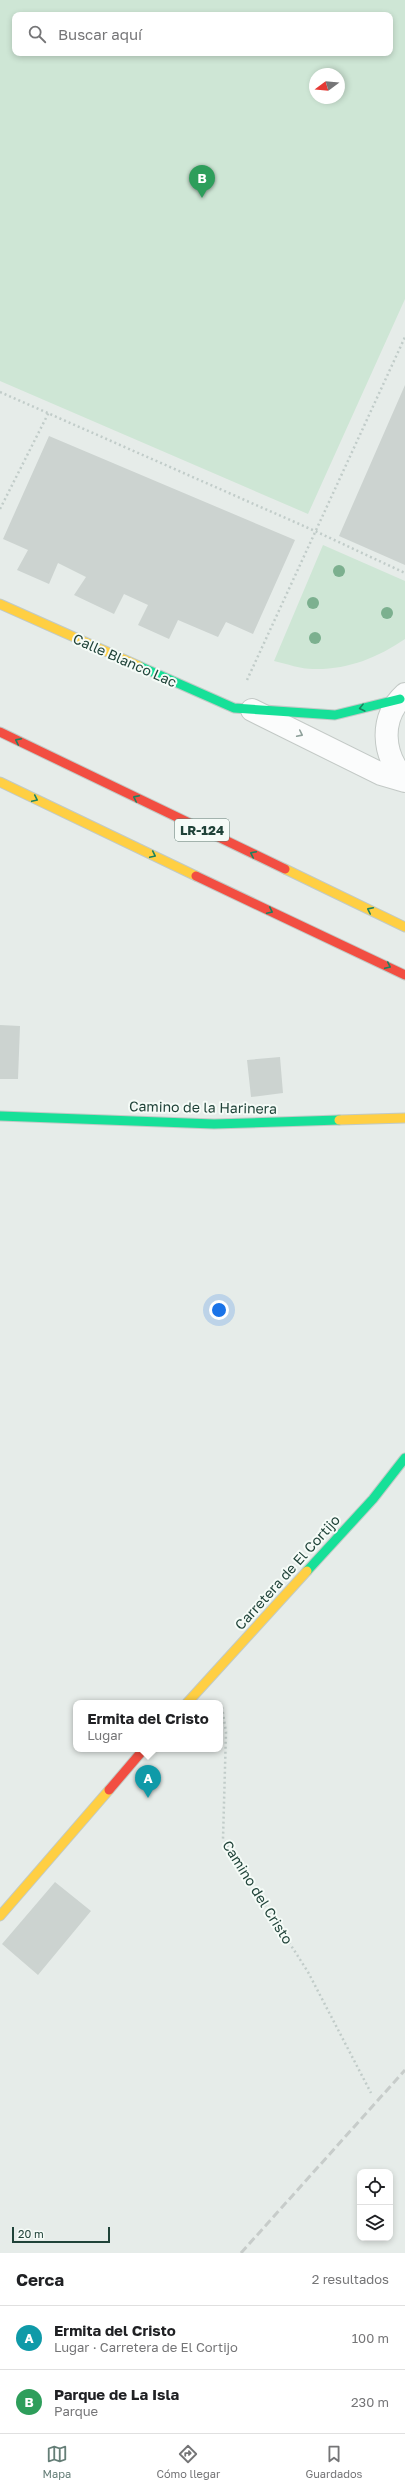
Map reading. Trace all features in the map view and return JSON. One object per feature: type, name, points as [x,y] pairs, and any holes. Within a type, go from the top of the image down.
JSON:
[{"type":"street","name":"Calle Blanco Lac","points":[[0,604],[243,709],[380,774],[405,780]]},
{"type":"street","name":"Calle Blanco Lac","points":[[243,709],[335,715],[402,697]]},
{"type":"street","points":[[402,697],[390,715],[386,739],[387,752],[395,769],[405,780]]},
{"type":"street","name":"LR-124","points":[[0,732],[405,927]]},
{"type":"street","points":[[0,782],[405,975]]},
{"type":"street","name":"Camino de la Harinera","points":[[0,1116],[214,1124],[405,1118]]},
{"type":"street","name":"Carretera de El Cortijo","points":[[190,1700],[373,1499],[405,1458]]},
{"type":"street","points":[[0,1916],[141,1752]]},
{"type":"path","points":[[243,709],[315,531],[405,337]]},
{"type":"path","points":[[0,392],[49,412],[405,573]]},
{"type":"path","points":[[0,509],[49,412]]},
{"type":"path","name":"Camino del Cristo","points":[[216,1671],[221,1700]]},
{"type":"path","name":"Camino del Cristo","points":[[223,1714],[226,1732],[223,1839],[308,1972],[371,2093]]},
{"type":"green space","points":[[0,0],[405,0],[405,299],[308,514],[0,381]]},
{"type":"green space","points":[[323,545],[405,581],[405,639],[384,652],[350,665],[326,669],[308,669],[274,661]]},
{"type":"building","points":[[405,385],[405,565],[339,536]]},
{"type":"building","points":[[49,436],[295,540],[253,634],[226,622],[218,637],[178,620],[169,639],[138,625],[148,605],[124,594],[114,614],[74,595],[86,577],[58,563],[49,584],[17,570],[28,550],[3,539]]},
{"type":"building","points":[[0,1025],[20,1026],[18,1079],[0,1079]]},
{"type":"building","points":[[280,1057],[283,1093],[251,1097],[247,1060]]},
{"type":"building","points":[[55,1882],[91,1911],[38,1975],[2,1944]]},
{"type":"railway","points":[[241,2253],[405,2070]]},
{"type":"traffic: fast","points":[[139,666],[234,708],[335,715],[400,699]]},
{"type":"traffic: fast","points":[[0,1116],[214,1124],[339,1120]]},
{"type":"traffic: fast","points":[[307,1571],[373,1499],[405,1458]]},
{"type":"traffic: slow","points":[[0,604],[139,666]]},
{"type":"traffic: slow","points":[[0,782],[196,876]]},
{"type":"traffic: slow","points":[[285,869],[405,927]]},
{"type":"traffic: slow","points":[[339,1120],[405,1118]]},
{"type":"traffic: slow","points":[[190,1700],[307,1571]]},
{"type":"traffic: slow","points":[[0,1916],[109,1790]]},
{"type":"traffic: jam","points":[[0,732],[285,869]]},
{"type":"traffic: jam","points":[[196,876],[405,975]]},
{"type":"traffic: jam","points":[[109,1790],[141,1752]]},
{"type":"place","name":"Parque de La Isla","points":[[202,198]]},
{"type":"place","name":"Ermita del Cristo","points":[[148,1798]]}]
